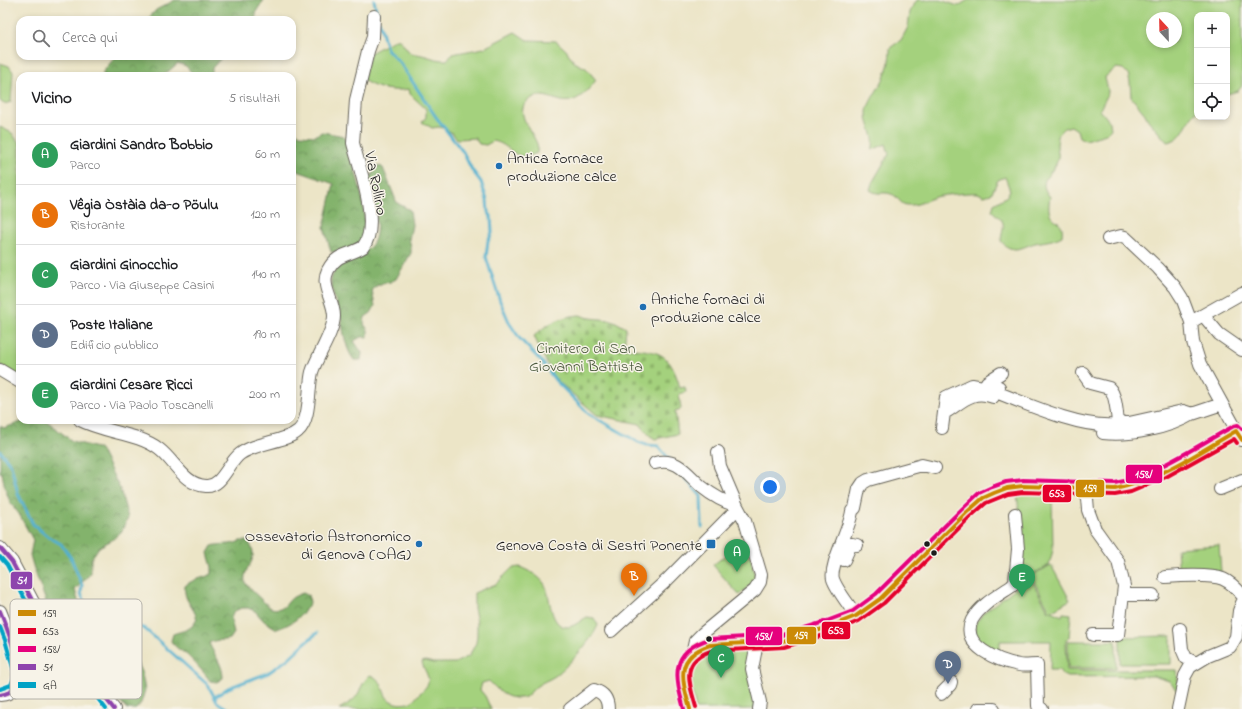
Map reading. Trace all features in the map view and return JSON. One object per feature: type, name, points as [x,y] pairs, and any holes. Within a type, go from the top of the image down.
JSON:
[{"type":"street","name":"Via Rollino","points":[[89,424],[143,440],[161,450],[193,483],[206,486],[218,482],[237,456],[246,450],[298,431],[306,416],[312,374],[334,317],[325,284],[326,274],[337,258],[363,247],[369,235],[369,208],[353,143],[353,137],[356,100],[373,37],[374,16]]},
{"type":"street","points":[[690,709],[683,682],[683,670],[692,654],[701,648],[710,645],[783,641],[826,628],[856,616],[880,599],[966,513],[983,498],[994,492],[1007,488],[1023,486],[1115,489],[1130,486],[1163,472],[1239,435],[1200,364],[1193,342],[1191,322],[1176,287],[1132,242],[1125,237],[1121,236],[1108,239]]},
{"type":"street","points":[[1191,322],[1242,293]]},
{"type":"street","points":[[1203,315],[1219,334],[1242,350]]},
{"type":"street","points":[[0,370],[16,380]]},
{"type":"street","points":[[1082,372],[1090,383],[1109,388],[1111,390],[1118,423]]},
{"type":"street","points":[[1001,373],[987,382],[1066,412],[1093,420],[1129,423],[1183,411],[1192,414]]},
{"type":"street","points":[[942,428],[946,397],[972,385],[976,385],[1067,418],[1092,424],[1111,426],[1118,423]]},
{"type":"street","points":[[946,412],[972,395],[982,394],[1055,423],[1091,432],[1109,434],[1144,430],[1171,424],[1192,414],[1222,404]]},
{"type":"street","points":[[692,654],[695,641],[755,590],[760,582],[761,574],[752,541],[745,521],[720,466],[718,452]]},
{"type":"street","points":[[655,463],[675,463],[683,468],[701,486],[721,501],[737,506]]},
{"type":"street","points":[[856,616],[833,580],[832,572],[848,528],[852,511],[855,508],[859,489],[863,483],[868,480],[922,466],[935,468]]},
{"type":"street","points":[[1220,489],[1242,480]]},
{"type":"street","points":[[1086,487],[1088,510],[1095,529],[1118,561],[1124,586],[1118,635],[1093,635]]},
{"type":"street","points":[[611,631],[667,580],[735,511],[737,506]]},
{"type":"street","points":[[1015,514],[1018,549],[1015,582],[975,615],[970,626],[970,635],[976,644],[990,654],[1020,665],[1037,665],[1038,706],[1042,709]]},
{"type":"street","points":[[838,587],[840,579],[839,572],[851,544],[857,545]]},
{"type":"street","points":[[0,548],[12,562],[31,599]]},
{"type":"street","points":[[1165,577],[1207,576],[1222,578],[1236,588],[1242,595]]},
{"type":"street","points":[[1123,595],[1153,595]]},
{"type":"street","points":[[1178,709],[1185,676],[1190,667],[1230,647],[1236,637],[1239,611],[1242,603]]},
{"type":"street","points":[[0,611],[10,636]]},
{"type":"street","points":[[1180,629],[1182,648],[1186,658],[1196,663]]},
{"type":"street","points":[[757,643],[752,669],[760,702],[759,709]]},
{"type":"street","points":[[941,694],[951,682]]},
{"type":"street","points":[[570,709],[594,690],[602,693],[606,698],[608,709]]},
{"type":"street","points":[[0,695],[10,693]]},
{"type":"street","points":[[106,699],[114,709]]},
{"type":"street","points":[[978,709],[994,709]]},
{"type":"green space","points":[[175,0],[264,0],[257,10],[256,16],[151,16],[156,10]]},
{"type":"green space","points":[[917,0],[941,0],[958,6],[968,0],[1242,0],[1242,86],[1238,91],[1230,93],[1230,12],[1194,12],[1194,114],[1178,138],[1167,142],[1131,97],[1128,74],[1123,69],[1116,68],[1105,77],[1108,93],[1100,110],[1110,122],[1111,129],[1106,134],[1085,140],[1079,137],[1077,130],[1071,126],[1064,128],[1059,133],[1057,144],[1058,158],[1044,185],[1050,197],[1050,214],[1061,225],[1062,236],[1052,240],[1012,249],[1001,241],[1003,224],[992,211],[994,204],[1007,196],[1010,190],[1005,177],[998,180],[991,194],[984,196],[978,193],[944,195],[912,205],[903,204],[894,195],[876,193],[870,190],[872,183],[889,154],[886,144],[872,150],[873,136],[867,119],[867,110],[888,67],[890,48],[901,40],[908,27],[910,12]]},
{"type":"green space","points":[[515,32],[527,40],[556,41],[566,50],[574,62],[586,68],[596,80],[585,93],[570,101],[540,96],[534,97],[527,102],[523,107],[524,119],[537,144],[537,153],[529,156],[518,155],[505,146],[493,141],[486,145],[479,144],[475,138],[457,139],[446,129],[439,127],[432,128],[422,122],[426,117],[426,109],[410,94],[409,89],[385,89],[373,86],[363,80],[370,53],[398,38],[411,54],[447,60],[452,54],[484,48]]},
{"type":"green space","points":[[113,60],[219,60],[212,68],[212,72],[191,72],[186,66],[178,63],[168,72],[103,72]]},
{"type":"green space","points":[[0,63],[9,66],[13,72],[11,102],[4,104],[0,101]]},
{"type":"green space","points":[[0,127],[12,133],[16,139],[16,374],[0,365]]},
{"type":"green space","points":[[296,132],[300,135],[314,136],[322,132],[344,136],[352,159],[364,208],[362,235],[357,244],[351,248],[331,252],[324,227],[334,184],[296,170]]},
{"type":"green space","points":[[377,166],[383,168],[397,203],[410,210],[412,225],[409,239],[411,253],[396,279],[376,286],[372,291],[375,306],[371,313],[365,317],[364,324],[368,330],[368,337],[361,337],[354,341],[362,353],[361,360],[354,360],[350,354],[346,342],[331,286],[331,280],[335,271],[342,263],[347,259],[365,251],[374,242],[377,229],[370,180]]},
{"type":"green space","name":"Cimitero di San Giovanni Battista","points":[[580,315],[588,318],[614,321],[626,328],[624,348],[656,353],[663,356],[667,360],[675,373],[680,388],[685,387],[686,392],[679,394],[681,409],[675,411],[678,434],[655,439],[649,435],[640,424],[597,415],[554,378],[534,336],[544,327],[556,321],[567,317]]},
{"type":"green space","points":[[16,424],[51,424],[72,441],[100,449],[120,489],[128,518],[122,531],[112,540],[99,547],[91,559],[91,573],[75,590],[78,599],[45,599],[30,555],[33,540],[19,514],[10,502],[2,473],[0,472],[0,426],[4,428]]},
{"type":"green space","points":[[1052,492],[1053,550],[1049,565],[1029,576],[1048,610],[1050,611],[1031,576],[1051,565],[1070,600],[1051,611],[1062,616],[1063,613],[1071,614],[1069,637],[1066,640],[1067,670],[1177,670],[1179,693],[1169,681],[1153,676],[1067,677],[1061,674],[1060,670],[1050,670],[1051,641],[1000,641],[1000,654],[987,647],[975,636],[975,625],[983,613],[1017,587],[1020,524],[1017,493]]},
{"type":"green space","points":[[746,539],[756,580],[739,595],[713,565]]},
{"type":"green space","points":[[248,541],[252,548],[253,554],[251,563],[246,572],[245,582],[266,604],[271,608],[282,608],[292,598],[303,593],[309,596],[310,603],[303,613],[296,619],[288,625],[277,629],[264,621],[255,611],[248,608],[241,608],[233,612],[231,619],[234,633],[230,639],[209,643],[223,673],[223,678],[217,682],[210,681],[193,661],[171,641],[173,634],[190,628],[197,619],[196,614],[187,600],[185,586],[194,580],[212,574],[212,567],[208,553],[212,546]]},
{"type":"green space","points":[[1219,545],[1221,572],[1179,575],[1177,548]]},
{"type":"green space","points":[[520,567],[534,574],[543,582],[547,590],[554,617],[561,626],[572,626],[587,617],[594,618],[598,625],[580,652],[555,676],[539,685],[523,698],[515,698],[506,695],[499,691],[489,681],[482,683],[480,690],[485,696],[491,709],[339,709],[350,703],[356,697],[364,682],[370,675],[379,681],[386,697],[389,700],[398,704],[404,704],[414,700],[428,683],[428,678],[422,662],[455,663],[469,656],[476,643],[477,636],[474,593],[496,584],[512,568]]},
{"type":"green space","points":[[1171,636],[1171,664],[1120,664],[1120,637]]},
{"type":"green space","points":[[1068,641],[1116,641],[1116,668],[1068,668]]},
{"type":"green space","points":[[730,651],[752,652],[756,709],[696,709],[691,683],[693,671],[696,665],[704,657],[711,653]]},
{"type":"green space","points":[[142,674],[145,690],[141,703],[136,709],[127,709],[117,699],[142,699]]},
{"type":"waterway","points":[[374,0],[377,14]]},
{"type":"waterway","points":[[379,21],[387,49],[400,63],[436,117],[463,152],[472,170],[481,182],[487,200],[488,212],[491,216],[492,233],[488,241],[486,257],[500,301],[510,324],[520,339],[541,361],[556,381],[589,414],[638,442],[658,446],[669,459]]},
{"type":"waterway","points":[[0,451],[11,465],[18,494],[33,524],[47,536],[61,544],[71,558],[82,585],[81,593],[83,599]]},
{"type":"waterway","points":[[677,470],[701,496],[702,527]]},
{"type":"waterway","points":[[142,628],[208,685],[217,702],[228,709]]},
{"type":"waterway","points":[[215,697],[228,688],[268,673],[288,659],[317,633]]},
{"type":"transit line","name":"158/","points":[[684,709],[678,686],[678,667],[681,658],[696,644],[709,639],[782,635],[853,611],[876,594],[979,493],[1006,482],[1023,480],[1115,483],[1131,479],[1176,459],[1234,426],[1238,425],[1242,429]]},
{"type":"transit line","name":"159","points":[[690,709],[683,679],[684,671],[686,663],[698,650],[710,645],[783,641],[826,628],[856,616],[880,599],[983,498],[1007,488],[1023,486],[1115,489],[1147,479],[1178,465],[1236,431],[1242,440]]},
{"type":"transit line","name":"653","points":[[696,707],[689,681],[689,674],[691,667],[701,655],[711,651],[784,647],[828,634],[859,621],[884,603],[970,517],[986,503],[1008,494],[1023,492],[1115,495],[1131,492],[1166,477],[1234,439],[1237,443]]},
{"type":"transit line","name":"51","points":[[0,548],[12,562],[31,599]]},
{"type":"transit line","name":"GA","points":[[0,557],[7,565],[25,599]]},
{"type":"transit line","name":"51","points":[[0,611],[10,637]]},
{"type":"transit line","name":"GA","points":[[0,627],[10,658]]},
{"type":"transit line","name":"GA","points":[[0,689],[10,685]]},
{"type":"transit line","name":"51","points":[[0,695],[10,692]]},
{"type":"transit line","name":"GA","points":[[98,699],[106,709]]},
{"type":"transit line","name":"51","points":[[106,699],[114,709]]},
{"type":"place","name":"Antica fornace produzione calce","points":[[499,166]]},
{"type":"place","name":"Antiche fornaci di produzione calce","points":[[643,307]]},
{"type":"place","name":"Ossevatorio Astronomico di Genova (OAG)","points":[[419,544]]},
{"type":"place","name":"Genova Costa di Sestri Ponente","points":[[711,544]]},
{"type":"place","name":"Giardini Sandro Bobbio","points":[[737,572]]},
{"type":"place","name":"Vêgia Òstàia da-o Pöulu","points":[[634,596]]},
{"type":"place","name":"Giardini Cesare Ricci","points":[[1022,597]]},
{"type":"place","name":"Giardini Ginocchio","points":[[721,678]]},
{"type":"place","name":"Poste Italiane","points":[[948,684]]}]
